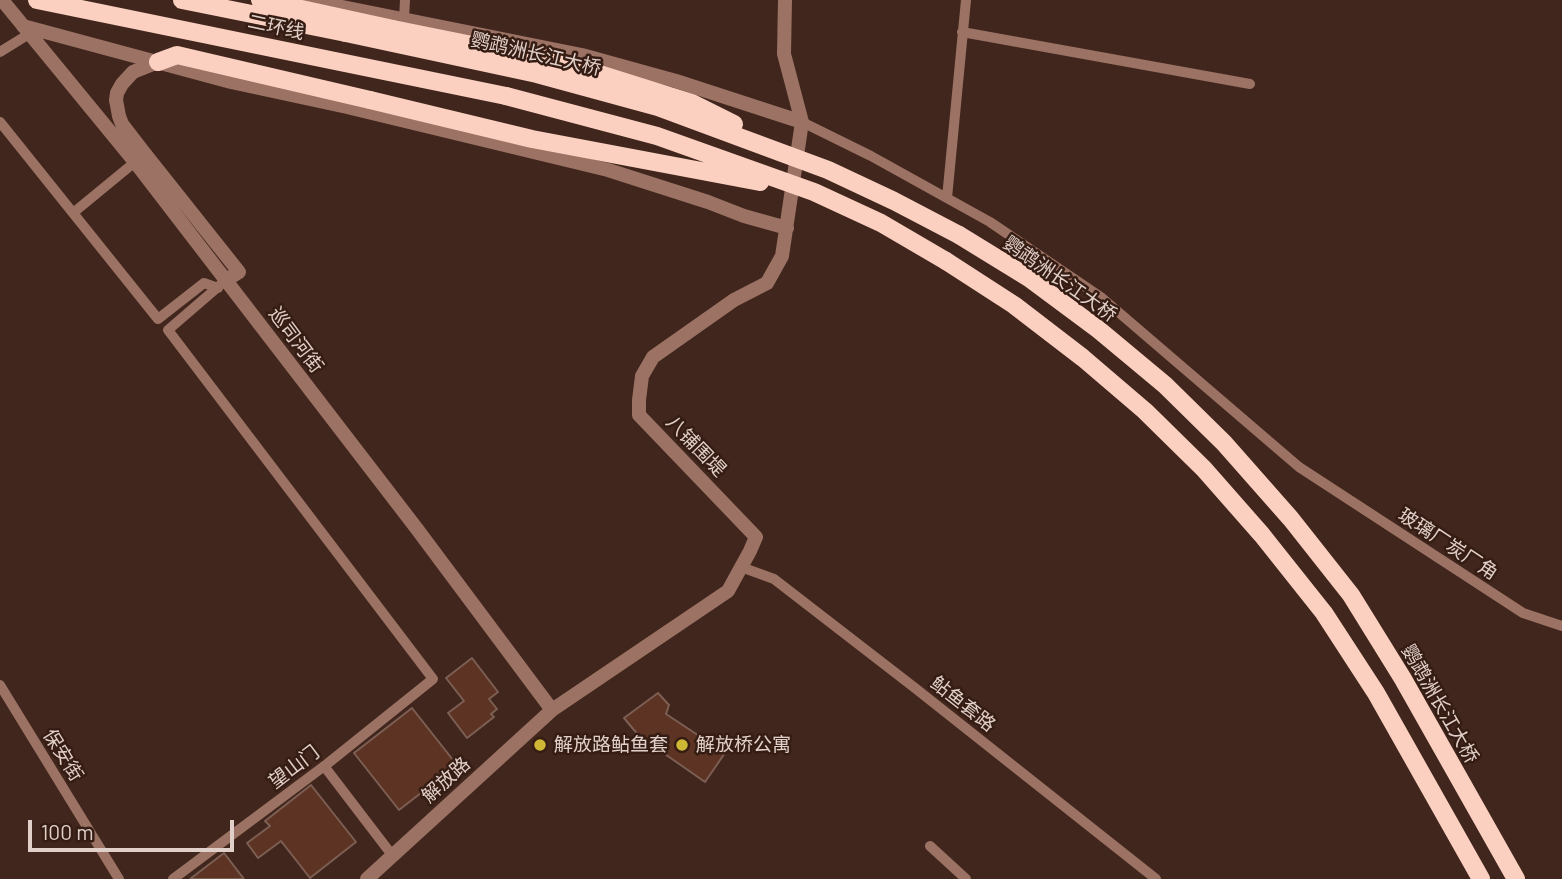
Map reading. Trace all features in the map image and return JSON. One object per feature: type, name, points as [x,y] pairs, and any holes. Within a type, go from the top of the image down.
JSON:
[{"type":"highway","name":"二环线","points":[[37,0],[506,96],[657,135],[814,192]]},
{"type":"highway","name":"二环线","points":[[181,0],[346,33]]},
{"type":"highway","points":[[260,0],[399,24],[571,65],[692,103],[799,158]]},
{"type":"highway","name":"鹦鹉洲长江大桥","points":[[346,33],[537,74],[658,107],[799,158],[894,201],[959,235],[1029,278],[1099,330],[1165,386],[1224,443],[1291,519],[1351,595],[1403,679],[1516,879]]},
{"type":"highway","points":[[158,62],[177,55],[532,139],[814,192],[881,223],[946,261],[1014,305],[1083,358],[1145,411],[1204,468],[1324,613],[1376,693],[1481,879]]},
{"type":"street","name":"巡司河街","points":[[2,0],[135,162],[222,284],[417,529],[552,710]]},
{"type":"street","points":[[307,0],[399,24],[582,55],[676,81],[802,122]]},
{"type":"street","points":[[399,24],[405,0]]},
{"type":"street","name":"八铺围堤","points":[[552,710],[728,591],[756,537],[639,415],[642,376],[653,357],[734,300],[767,283],[782,256],[802,122],[785,54],[785,0]]},
{"type":"street","points":[[947,198],[966,0]]},
{"type":"street","points":[[0,52],[26,30],[231,82],[608,170],[787,229]]},
{"type":"street","points":[[962,32],[1250,84]]},
{"type":"street","points":[[0,122],[158,319],[204,283],[222,284],[239,272],[119,117],[116,100],[122,84],[133,72],[158,62]]},
{"type":"street","name":"玻璃厂炭厂角","points":[[802,122],[871,156],[990,222],[1102,298],[1299,467],[1523,612],[1562,626]]},
{"type":"street","points":[[73,213],[135,162]]},
{"type":"street","name":"望山门","points":[[173,879],[324,766],[433,678],[167,330],[222,284]]},
{"type":"street","name":"鲇鱼套路","points":[[741,567],[774,579],[1156,879]]},
{"type":"street","name":"保安街","points":[[0,685],[119,879]]},
{"type":"street","name":"解放路","points":[[367,879],[552,710]]},
{"type":"street","points":[[324,766],[392,855]]},
{"type":"street","points":[[930,846],[966,879]]},
{"type":"building","points":[[472,658],[498,692],[489,699],[497,709],[491,714],[494,717],[467,738],[448,713],[464,701],[446,678]]},
{"type":"building","name":"解放桥公寓","points":[[658,693],[669,705],[666,714],[725,753],[705,782],[639,736],[624,718]]},
{"type":"building","points":[[412,708],[457,765],[399,810],[354,753]]},
{"type":"building","points":[[311,785],[356,842],[310,878],[281,841],[258,858],[247,843],[270,826],[265,821]]},
{"type":"building","points":[[224,853],[244,879],[190,879]]},
{"type":"place","name":"解放路鲇鱼套","points":[[540,745]]},
{"type":"place","name":"解放桥公寓","points":[[682,745]]}]
